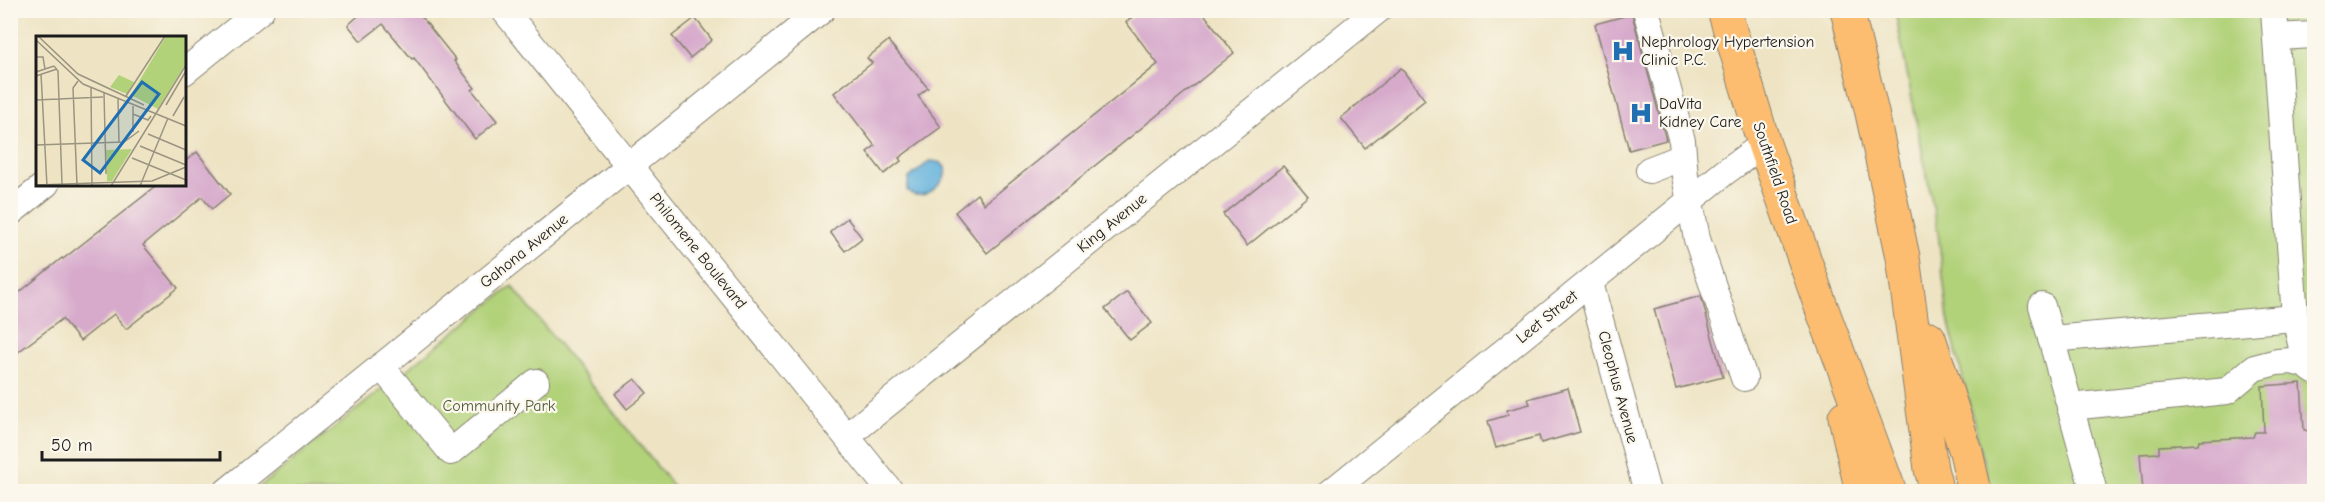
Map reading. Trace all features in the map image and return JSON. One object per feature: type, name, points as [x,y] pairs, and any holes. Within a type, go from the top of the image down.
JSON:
[{"type":"highway","name":"Southfield Road","points":[[1724,10],[1764,144],[1890,492]]},
{"type":"highway","points":[[1847,10],[1872,112],[1903,257],[1931,469],[1937,492]]},
{"type":"highway","points":[[1903,257],[1966,452],[1975,492]]},
{"type":"highway","name":"Southfield Road","points":[[1819,301],[1862,492]]},
{"type":"street","points":[[186,70],[261,10]]},
{"type":"street","name":"Philomene Boulevard","points":[[504,10],[891,492]]},
{"type":"street","name":"Gahona Avenue","points":[[226,492],[822,10]]},
{"type":"street","name":"King Avenue","points":[[847,436],[1378,10]]},
{"type":"street","points":[[1646,10],[1682,141],[1689,202],[1697,238],[1744,378]]},
{"type":"street","points":[[2274,10],[2295,318],[2310,368]]},
{"type":"street","points":[[2277,37],[2314,35]]},
{"type":"street","name":"Leet Street","points":[[1331,492],[1764,144]]},
{"type":"street","points":[[1650,170],[1683,157]]},
{"type":"street","points":[[10,213],[44,186]]},
{"type":"street","name":"Cleophus Avenue","points":[[1590,283],[1647,492]]},
{"type":"street","points":[[2042,306],[2094,492]]},
{"type":"street","points":[[2051,339],[2295,318]]},
{"type":"street","points":[[2070,407],[2227,391],[2254,369],[2277,362],[2292,361],[2310,368]]},
{"type":"street","points":[[381,366],[451,452],[536,382]]},
{"type":"green space","points":[[1895,11],[2314,11],[2314,491],[1991,491],[1948,319],[1938,233]]},
{"type":"green space","name":"Community Park","points":[[512,286],[677,491],[253,492]]},
{"type":"water","points":[[930,161],[941,163],[945,169],[945,176],[932,190],[915,195],[907,190],[909,178]]},
{"type":"building","points":[[365,10],[416,10],[456,60],[454,61],[475,88],[472,90],[497,121],[475,139],[414,58],[412,59],[383,24],[361,41],[348,25]]},
{"type":"building","points":[[1142,10],[1201,10],[1234,53],[987,253],[955,212],[977,194],[984,204],[1158,64],[1126,22]]},
{"type":"building","points":[[1632,14],[1666,140],[1629,150],[1595,24]]},
{"type":"building","points":[[695,18],[712,40],[690,58],[672,36]]},
{"type":"building","points":[[888,41],[928,88],[918,96],[941,127],[899,158],[901,161],[884,174],[867,152],[875,146],[834,93],[872,63],[867,58]]},
{"type":"building","points":[[1401,68],[1425,100],[1365,148],[1341,118]]},
{"type":"building","points":[[197,152],[230,194],[212,209],[202,197],[143,245],[178,288],[126,329],[114,314],[80,341],[62,319],[10,358],[10,300],[156,186],[186,186],[186,160]]},
{"type":"building","points":[[1283,166],[1308,196],[1247,246],[1223,214]]},
{"type":"building","points":[[847,218],[862,238],[845,251],[830,232]]},
{"type":"building","points":[[1127,292],[1152,323],[1130,340],[1105,309]]},
{"type":"building","points":[[1701,296],[1723,377],[1676,389],[1654,309]]},
{"type":"building","points":[[635,379],[647,393],[627,409],[615,394]]},
{"type":"building","points":[[2301,383],[2304,430],[2314,432],[2314,492],[2143,492],[2140,454],[2159,453],[2159,446],[2198,444],[2199,440],[2253,437],[2255,432],[2264,432],[2262,386]]},
{"type":"building","points":[[1568,388],[1580,432],[1541,443],[1539,436],[1496,448],[1488,421],[1508,415],[1507,410],[1530,404],[1528,399]]},
{"type":"place","name":"Nephrology Hypertension Clinic P.C.","points":[[1623,51]]},
{"type":"place","name":"DaVita Kidney Care","points":[[1641,113]]}]
